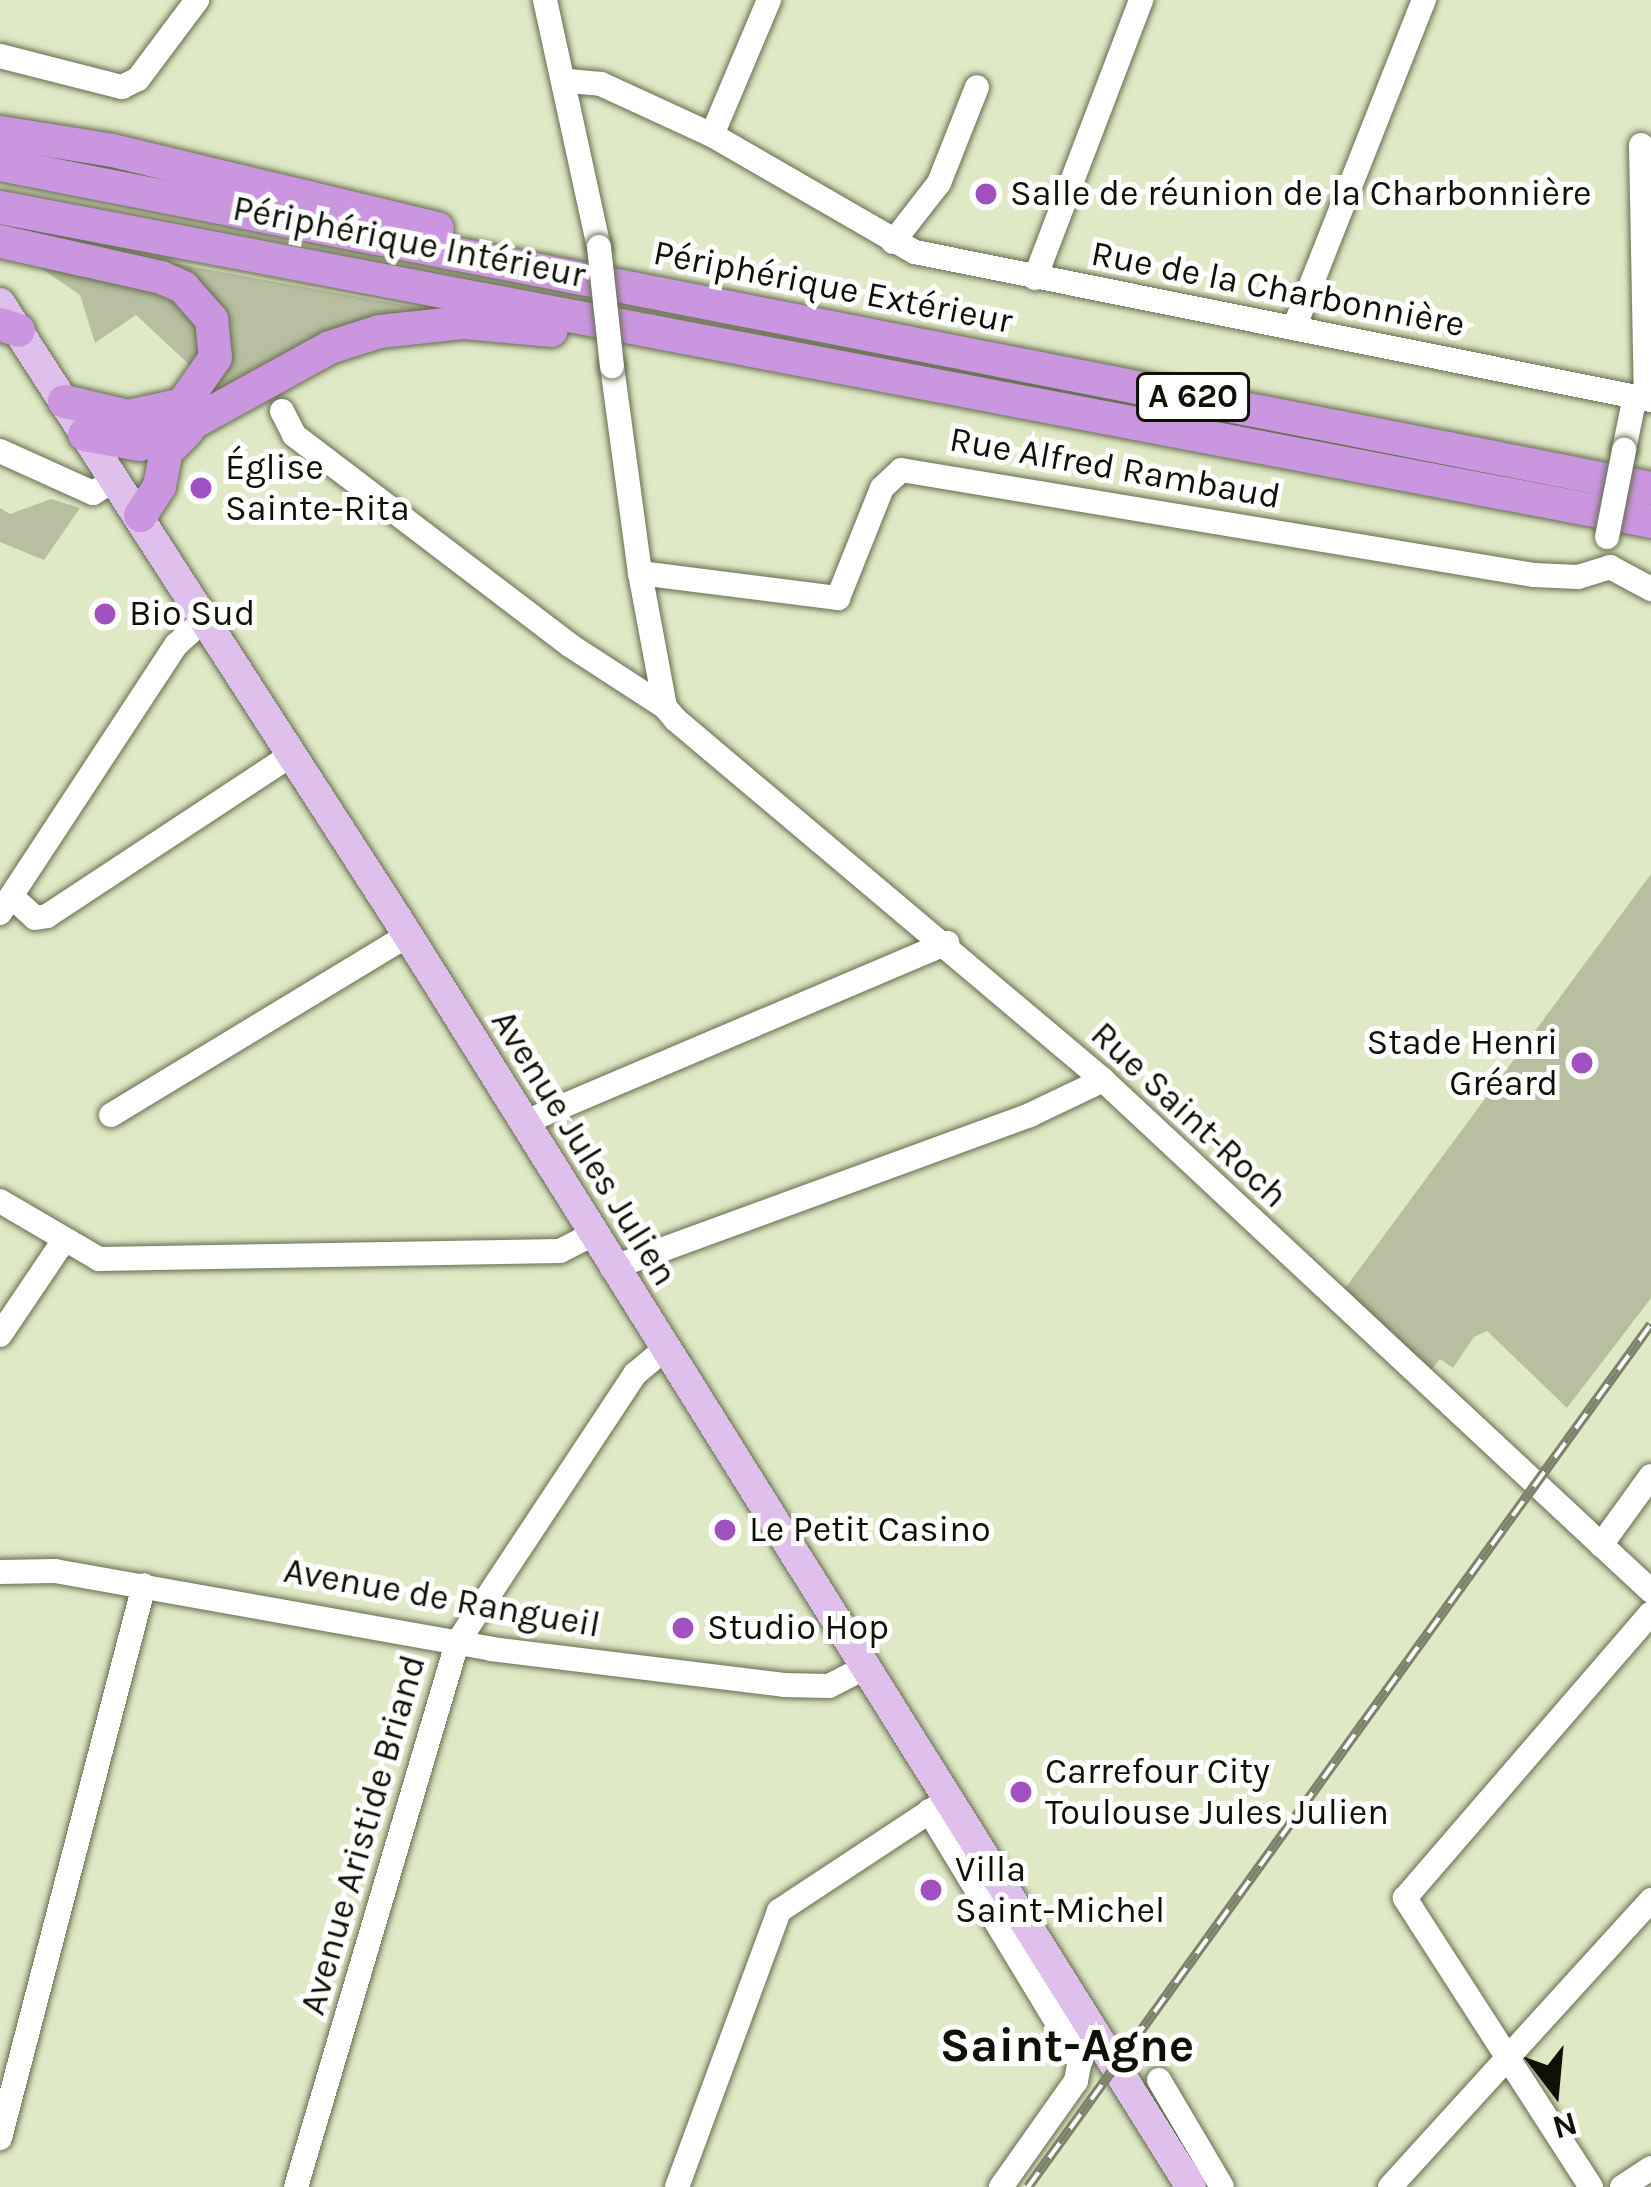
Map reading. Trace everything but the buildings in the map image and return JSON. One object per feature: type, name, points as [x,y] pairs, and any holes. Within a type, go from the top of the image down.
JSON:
[{"type":"highway","points":[[0,109],[112,149]]},
{"type":"highway","points":[[0,132],[112,149],[509,246],[543,269]]},
{"type":"highway","name":"Périphérique Extérieur","points":[[0,164],[1651,488]]},
{"type":"highway","name":"Périphérique Intérieur","points":[[0,207],[1651,521]]},
{"type":"highway","points":[[0,241],[161,277],[183,287],[211,319],[215,357],[182,404],[149,416],[64,401]]},
{"type":"highway","points":[[84,434],[139,444],[195,422],[329,346],[411,324],[510,324],[627,343],[668,333]]},
{"type":"highway","points":[[140,515],[159,486],[166,451],[195,422]]},
{"type":"main road","name":"Avenue Jules Julien","points":[[6,319],[140,515],[407,935],[864,1668],[939,1805],[1098,2038],[1191,2187]]},
{"type":"street","points":[[0,56],[122,87],[138,79],[197,0]]},
{"type":"street","points":[[545,0],[568,81],[599,248],[640,573],[665,707]]},
{"type":"street","points":[[1035,278],[1141,0]]},
{"type":"street","points":[[1294,328],[1421,0]]},
{"type":"street","points":[[712,135],[761,6]]},
{"type":"street","name":"Rue de la Charbonnière","points":[[568,81],[601,84],[712,135],[893,242],[1035,278],[1644,398]]},
{"type":"street","points":[[893,242],[939,182],[977,87]]},
{"type":"street","points":[[1641,145],[1644,398],[1624,450],[1607,537],[1610,567],[1651,589]]},
{"type":"street","name":"Rue Saint-Roch","points":[[282,411],[294,435],[621,681],[665,707],[947,943],[1103,1080],[1651,1591]]},
{"type":"street","points":[[0,432],[9,457],[93,493],[114,480]]},
{"type":"street","name":"Rue Alfred Rambaud","points":[[640,573],[838,598],[882,488],[902,470],[1534,575],[1578,577],[1610,567]]},
{"type":"street","points":[[204,620],[176,645],[6,904],[35,918],[47,916],[291,754]]},
{"type":"street","points":[[621,681],[648,667],[655,653]]},
{"type":"street","points":[[111,1114],[407,935]]},
{"type":"street","points":[[523,1123],[947,943]]},
{"type":"street","points":[[612,1268],[1030,1115],[1103,1080]]},
{"type":"street","points":[[0,1201],[62,1243],[99,1258],[560,1251],[592,1235]]},
{"type":"street","points":[[0,1335],[62,1243]]},
{"type":"street","name":"Avenue Aristide Briand","points":[[296,2187],[457,1642],[635,1374],[664,1350]]},
{"type":"street","points":[[1600,1545],[1651,1475]]},
{"type":"street","name":"Avenue de Rangueil","points":[[1,1572],[144,1585],[457,1642],[812,1687],[864,1668]]},
{"type":"street","points":[[0,2138],[144,1585]]},
{"type":"street","points":[[1591,2187],[1405,1898],[1651,1613]]},
{"type":"street","points":[[677,2187],[779,1911],[939,1805]]},
{"type":"street","name":"Avenue Jules Julien","points":[[939,1805],[1080,2060],[1076,2081],[1001,2187]]},
{"type":"street","points":[[1390,2187],[1651,1900]]},
{"type":"street","points":[[1159,2080],[1222,2187]]},
{"type":"street","points":[[1622,2187],[1651,2168]]},
{"type":"green space","points":[[139,257],[425,309],[425,314],[212,394],[228,348]]},
{"type":"green space","points":[[38,266],[127,281],[170,298],[189,312],[204,342],[196,371],[136,315],[95,343],[80,295]]},
{"type":"green space","points":[[51,499],[80,508],[44,560],[0,542],[0,508],[10,514]]},
{"type":"green space","name":"Stade Henri Gréard","points":[[1651,874],[1651,1298],[1567,1408],[1487,1331],[1474,1337],[1453,1368],[1440,1359],[1430,1371],[1343,1291]]},
{"type":"railway","points":[[1028,2187],[1651,1324]]},
{"type":"place","name":"Salle de réunion de la Charbonnière","points":[[986,194]]},
{"type":"place","name":"Église Sainte-Rita","points":[[201,488]]},
{"type":"place","name":"Bio Sud","points":[[105,614]]},
{"type":"place","name":"Stade Henri Gréard","points":[[1582,1063]]},
{"type":"place","name":"Le Petit Casino","points":[[725,1530]]},
{"type":"place","name":"Studio Hop","points":[[683,1628]]},
{"type":"place","name":"Carrefour City Toulouse Jules Julien","points":[[1021,1792]]},
{"type":"place","name":"Villa Saint-Michel","points":[[931,1890]]},
{"type":"district","name":"Saint-Agne","points":[[1067,2046]]}]
